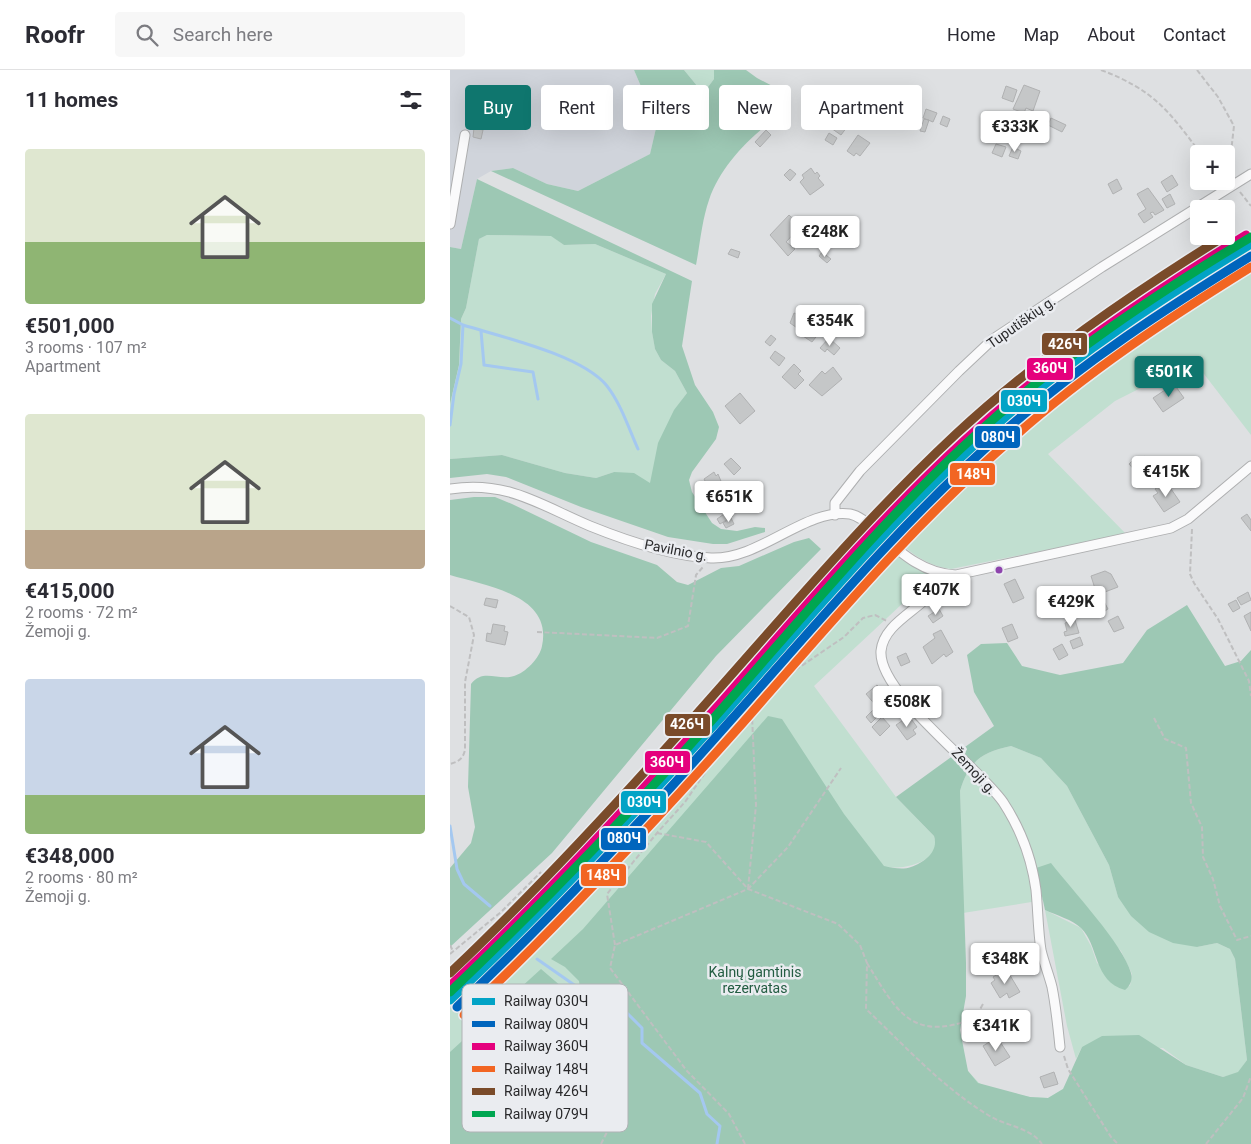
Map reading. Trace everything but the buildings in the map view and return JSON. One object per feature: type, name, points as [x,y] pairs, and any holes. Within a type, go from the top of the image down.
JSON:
[{"type":"street","points":[[450,224],[465,135]]},
{"type":"street","name":"Tuputiškių g.","points":[[1235,184],[1251,174]]},
{"type":"street","name":"Tuputiškių g.","points":[[834,515],[835,502],[860,471],[993,339],[1225,190]]},
{"type":"street","points":[[944,574],[970,572],[1171,528],[1188,519],[1251,466]]},
{"type":"street","name":"Pavilnio g.","points":[[450,489],[479,486],[510,491],[627,540],[712,558],[739,554],[756,548],[811,521],[834,515],[849,514],[858,517],[912,561],[944,574]]},
{"type":"street","name":"Žemoji g.","points":[[944,574],[939,588],[896,625],[883,641],[881,652],[886,670],[913,710],[1002,801],[1016,826],[1027,853],[1036,890],[1041,950],[1052,986],[1060,1047]]},
{"type":"path","points":[[1102,70],[1140,88],[1163,105],[1194,145]]},
{"type":"path","points":[[1197,70],[1218,97],[1234,126],[1233,145]]},
{"type":"path","points":[[1235,190],[1251,206]]},
{"type":"path","points":[[1188,519],[1192,531],[1190,574],[1218,620],[1249,681],[1251,696]]},
{"type":"path","points":[[537,632],[657,638],[688,626],[696,574],[712,558]]},
{"type":"path","points":[[450,606],[469,617],[474,635],[465,682],[464,756],[458,762],[450,764]]},
{"type":"path","points":[[622,984],[610,968],[615,945],[607,894],[685,802],[709,768],[752,716],[776,694],[794,671],[844,637],[863,618],[875,615],[896,625]]},
{"type":"path","points":[[748,889],[756,805],[752,716]]},
{"type":"path","points":[[1154,718],[1165,739],[1186,748],[1191,803],[1202,828],[1203,857],[1213,879],[1220,906],[1237,940],[1251,936]]},
{"type":"path","points":[[450,982],[533,904],[661,764]]},
{"type":"path","points":[[615,945],[748,889],[788,847],[841,768]]},
{"type":"path","points":[[657,833],[706,842],[748,889],[838,924],[860,945],[867,963],[892,1002],[909,1019],[926,1028],[944,1028],[975,1018],[983,1004]]},
{"type":"path","points":[[450,954],[501,912],[541,872]]},
{"type":"path","points":[[450,945],[453,951]]},
{"type":"path","points":[[867,963],[866,1009],[930,1072],[989,1116],[1036,1136],[1042,1144]]},
{"type":"path","points":[[628,992],[687,1071],[729,1114],[745,1144]]},
{"type":"path","points":[[1060,1047],[1068,1069],[1110,1138],[1118,1144]]},
{"type":"path","points":[[1206,1144],[1243,1098],[1251,1076]]},
{"type":"path","points":[[601,1144],[607,1132]]},
{"type":"shaded area","points":[[450,70],[634,70],[640,85],[623,85],[623,130],[656,130],[650,154],[578,191],[547,184],[513,168],[491,171],[477,179],[461,249],[450,247]]},
{"type":"green space","points":[[634,70],[684,70],[696,85],[640,85]]},
{"type":"green space","points":[[684,70],[714,70],[714,79],[709,86],[696,85]]},
{"type":"green space","points":[[714,70],[746,70],[770,85],[719,85],[719,130],[761,130],[731,161],[715,186],[705,216],[696,265],[491,171],[513,168],[547,184],[578,191],[650,154],[656,130],[709,130],[709,86],[714,79]]},
{"type":"green space","points":[[477,179],[692,281],[682,346],[695,385],[713,412],[719,427],[716,439],[692,472],[689,480],[692,492],[712,523],[721,529],[737,531],[755,527],[765,528],[765,532],[727,544],[713,544],[668,537],[581,507],[506,477],[487,474],[450,478],[450,459],[502,455],[565,473],[596,478],[614,472],[634,473],[650,483],[658,443],[674,410],[687,393],[675,371],[661,360],[655,349],[652,332],[652,304],[666,274],[595,244],[564,245],[551,236],[487,235],[479,239],[466,308],[461,319],[459,365],[450,404],[450,247],[461,249]]},
{"type":"green space","points":[[487,235],[552,236],[564,245],[595,244],[666,274],[655,294],[651,316],[655,349],[661,360],[675,371],[687,393],[667,425],[656,459],[651,484],[614,472],[596,478],[565,473],[502,455],[450,459],[450,404],[459,365],[461,319],[466,308],[479,239]]},
{"type":"green space","points":[[1251,249],[1251,435],[1194,361],[1115,401],[1048,454],[1126,534],[951,569],[925,561],[888,534],[1019,413],[1068,372]]},
{"type":"green space","points":[[495,497],[591,542],[657,565],[677,582],[688,585],[721,568],[739,566],[794,542],[809,538],[821,549],[716,656],[552,853],[450,947],[450,868],[471,843],[475,827],[468,787],[471,684],[476,679],[486,676],[514,676],[527,668],[541,651],[543,629],[537,615],[527,604],[514,596],[498,589],[450,575],[450,500]]},
{"type":"green space","name":"Kalnų gamtinis rezervatas","points":[[882,542],[907,562],[932,576],[814,686],[896,797],[934,836],[935,845],[933,852],[927,858],[902,867],[885,867],[926,955],[968,1071],[979,1083],[989,1088],[1030,1097],[1048,1098],[1063,1089],[1110,1137],[450,1144],[450,1008],[462,997],[462,1132],[628,1132],[628,984],[477,984],[515,950],[559,904]]},
{"type":"green space","points":[[1187,605],[1225,666],[1241,661],[1251,650],[1251,1144],[450,1144],[450,1052],[462,1041],[462,1132],[628,1132],[628,984],[579,984],[579,981],[565,967],[551,959],[583,929],[768,716],[782,719],[844,814],[884,866],[908,868],[930,855],[935,841],[934,836],[896,797],[994,726],[974,692],[967,655],[981,644],[1007,643],[1022,666],[1060,675],[1123,663],[1147,630]],"holes":[[[1011,746],[1041,758],[1067,786],[1109,865],[1118,897],[1131,916],[1149,932],[1173,943],[1197,947],[1217,943],[1230,949],[1235,959],[1247,1060],[1238,1072],[1223,1077],[1186,1065],[1139,1035],[1102,1036],[1082,1047],[1063,1089],[1048,1098],[1030,1097],[978,1083],[968,1071],[960,1030],[966,996],[960,791],[972,765],[992,751]]]},
{"type":"green space","points":[[1011,746],[1041,758],[1067,786],[1109,865],[1118,897],[1197,947],[1217,943],[1230,949],[1235,959],[1247,1060],[1238,1073],[1223,1077],[1186,1065],[1163,1048],[1082,1047],[1076,1059],[1067,1026],[1045,910],[1081,928],[1091,946],[1097,963],[1130,986],[1132,974],[1121,951],[1036,868],[1044,900],[963,913],[960,791],[972,765],[992,751]]},
{"type":"green space","points":[[1051,863],[1096,917],[1118,947],[1126,961],[1132,978],[1125,990],[1107,979],[1087,935],[1078,925],[1045,910],[1036,868]]},
{"type":"green space","points":[[541,969],[558,984],[525,984]]},
{"type":"waterway","points":[[450,318],[463,325],[461,364],[454,394],[450,425]]},
{"type":"waterway","points":[[463,325],[540,348],[561,356],[595,375],[607,386],[616,401],[638,449]]},
{"type":"waterway","points":[[481,331],[484,365],[533,372],[538,399]]},
{"type":"waterway","points":[[450,826],[457,869],[464,884],[490,906]]},
{"type":"waterway","points":[[537,959],[573,984]]},
{"type":"waterway","points":[[628,1014],[642,1028],[642,1043],[700,1093],[707,1114],[720,1126],[717,1144]]},
{"type":"rail line","name":"360Ч","points":[[450,986],[519,919],[620,814],[807,604],[932,471],[1031,383],[1136,306],[1246,235]]},
{"type":"rail line","name":"079Ч","points":[[450,992],[607,835],[697,737],[905,503],[980,431],[1044,377],[1111,327],[1251,237]]},
{"type":"rail line","name":"030Ч","points":[[467,984],[623,825],[823,601],[892,526],[964,454],[1031,395],[1091,349],[1154,305],[1251,244]]},
{"type":"rail line","name":"426Ч","points":[[450,973],[518,907],[583,839],[800,597],[923,465],[1019,379],[1154,281],[1211,245]]},
{"type":"rail line","name":"080Ч","points":[[481,984],[528,938],[631,831],[899,533],[971,462],[1008,428],[1096,358],[1157,316],[1251,256]]},
{"type":"rail line","name":"148Ч","points":[[496,984],[605,874],[707,763],[873,576],[978,469],[1042,412],[1100,368],[1159,326],[1251,267]]},
{"type":"rail line","name":"030Ч","points":[[450,1000],[462,989]]},
{"type":"rail line","name":"080Ч","points":[[457,1007],[462,1002]]}]
